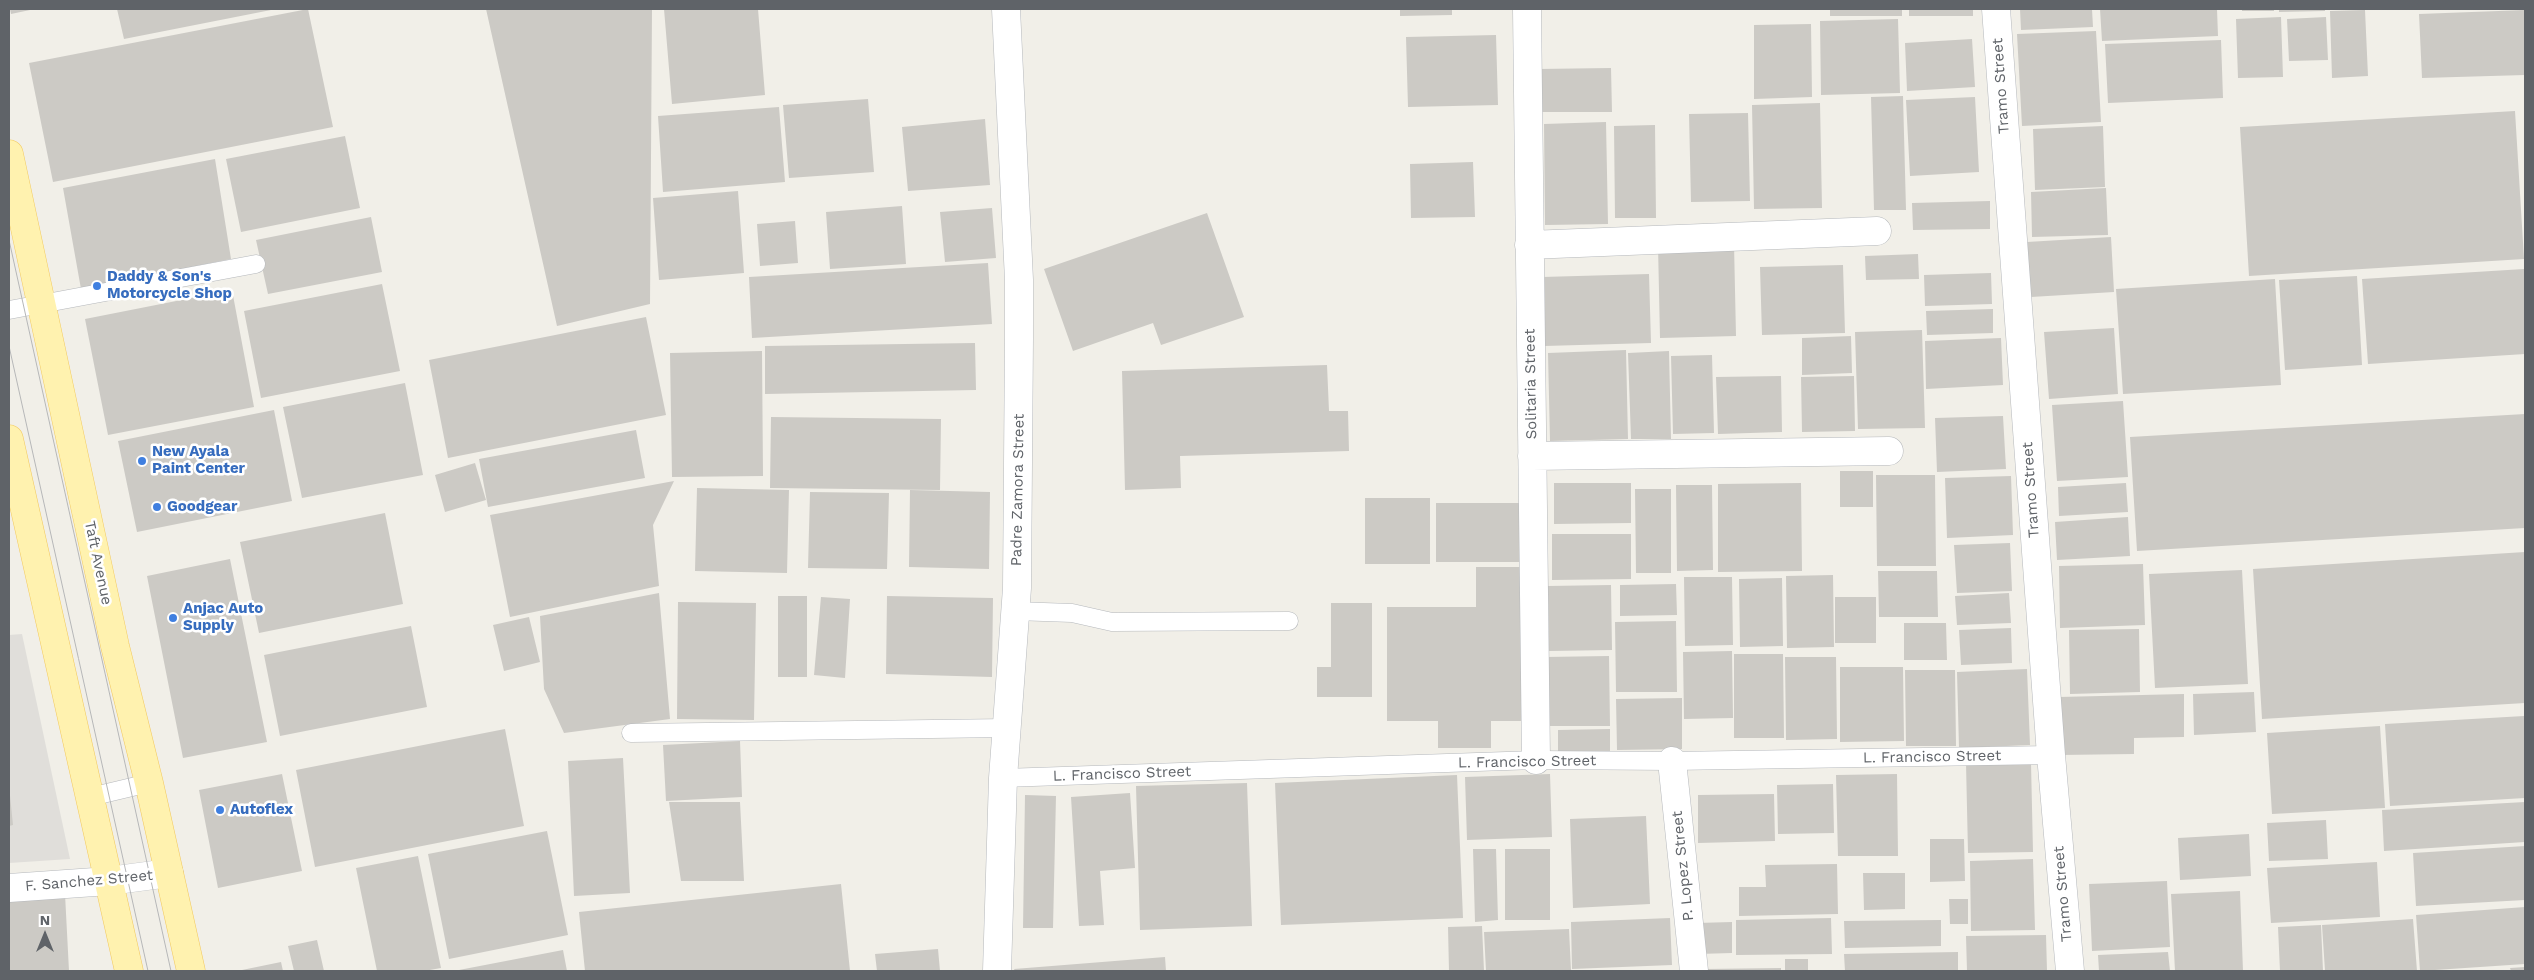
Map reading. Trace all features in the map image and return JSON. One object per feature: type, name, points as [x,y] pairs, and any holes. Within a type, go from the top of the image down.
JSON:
[{"type":"main road","name":"Taft Avenue","points":[[9,154],[115,646],[149,782],[190,971]]},
{"type":"main road","points":[[9,439],[129,971]]},
{"type":"street","name":"Padre Zamora Street","points":[[997,971],[1003,778],[1015,611],[1019,280],[1006,9]]},
{"type":"street","name":"Solitaria Street","points":[[1527,9],[1536,760]]},
{"type":"street","name":"Tramo Street","points":[[1996,9],[2051,755],[2070,971]]},
{"type":"street","points":[[1530,244],[1877,231]]},
{"type":"street","points":[[1532,456],[1889,451]]},
{"type":"street","name":"P. Lopez Street","points":[[1672,761],[1694,971]]},
{"type":"street","name":"F. Sanchez Street","points":[[9,888],[109,881],[168,873]]},
{"type":"lane","points":[[9,310],[256,264]]},
{"type":"lane","points":[[1015,611],[1072,613],[1112,622],[1288,621]]},
{"type":"lane","points":[[631,733],[1007,728]]},
{"type":"lane","name":"L. Francisco Street","points":[[1003,778],[1536,760],[1672,761],[2051,755]]},
{"type":"lane","points":[[90,797],[149,782]]},
{"type":"shaded area","points":[[22,634],[70,859],[9,863],[9,635]]},
{"type":"building","points":[[10,9],[30,9],[30,10],[11,14]]},
{"type":"building","points":[[117,9],[271,9],[271,10],[124,39]]},
{"type":"building","points":[[308,9],[333,127],[53,182],[29,63]]},
{"type":"building","points":[[486,9],[652,9],[650,304],[557,326]]},
{"type":"building","points":[[664,9],[758,9],[765,95],[672,104]]},
{"type":"building","points":[[1400,9],[1452,9],[1452,15],[1400,16]]},
{"type":"building","points":[[1830,9],[1902,9],[1902,16],[1830,16]]},
{"type":"building","points":[[1909,9],[1973,9],[1973,16],[1909,16]]},
{"type":"building","points":[[2020,9],[2092,9],[2093,27],[2021,30]]},
{"type":"building","points":[[2100,9],[2217,9],[2218,36],[2102,41]]},
{"type":"building","points":[[2242,9],[2274,9],[2274,11],[2242,11]]},
{"type":"building","points":[[2279,9],[2325,9],[2325,11],[2279,12]]},
{"type":"building","points":[[2365,10],[2368,76],[2332,78],[2330,11]]},
{"type":"building","points":[[2525,10],[2525,75],[2422,78],[2419,14]]},
{"type":"building","points":[[2281,17],[2283,77],[2238,78],[2236,19]]},
{"type":"building","points":[[2326,17],[2328,60],[2289,61],[2287,19]]},
{"type":"building","points":[[1898,19],[1900,93],[1821,95],[1820,21]]},
{"type":"building","points":[[1811,24],[1812,97],[1754,99],[1754,25]]},
{"type":"building","points":[[2096,31],[2101,122],[2022,126],[2017,34]]},
{"type":"building","points":[[1496,35],[1498,105],[1408,107],[1406,37]]},
{"type":"building","points":[[1972,39],[1975,87],[1907,91],[1905,43]]},
{"type":"building","points":[[2221,40],[2223,98],[2108,103],[2105,44]]},
{"type":"building","points":[[1611,68],[1612,112],[1539,112],[1538,69]]},
{"type":"building","points":[[1903,96],[1906,210],[1874,210],[1871,97]]},
{"type":"building","points":[[1975,97],[1979,172],[1910,176],[1906,100]]},
{"type":"building","points":[[868,99],[874,172],[789,178],[783,105]]},
{"type":"building","points":[[1820,103],[1822,208],[1754,209],[1752,105]]},
{"type":"building","points":[[779,107],[785,182],[663,192],[658,116]]},
{"type":"building","points":[[2515,111],[2524,259],[2249,276],[2240,127]]},
{"type":"building","points":[[1748,113],[1750,201],[1691,202],[1689,114]]},
{"type":"building","points":[[985,119],[990,185],[908,191],[902,127]]},
{"type":"building","points":[[1606,122],[1608,224],[1545,225],[1544,124]]},
{"type":"building","points":[[1655,125],[1656,218],[1615,218],[1614,126]]},
{"type":"building","points":[[2103,126],[2105,187],[2035,190],[2033,129]]},
{"type":"building","points":[[345,136],[360,208],[241,232],[226,159]]},
{"type":"building","points":[[215,159],[231,259],[81,289],[63,188]]},
{"type":"building","points":[[1473,162],[1475,217],[1411,218],[1410,164]]},
{"type":"building","points":[[2106,188],[2108,235],[2032,237],[2031,192]]},
{"type":"building","points":[[738,191],[744,273],[659,280],[653,198]]},
{"type":"building","points":[[1990,201],[1990,229],[1913,230],[1912,203]]},
{"type":"building","points":[[902,206],[906,264],[830,269],[826,212]]},
{"type":"building","points":[[992,208],[996,258],[945,262],[940,212]]},
{"type":"building","points":[[1207,213],[1244,317],[1161,345],[1153,323],[1073,351],[1044,269]]},
{"type":"building","points":[[371,217],[382,272],[268,294],[256,240]]},
{"type":"building","points":[[795,221],[798,263],[760,266],[757,224]]},
{"type":"building","points":[[2111,237],[2114,292],[2031,297],[2027,242]]},
{"type":"building","points":[[1734,244],[1736,336],[1660,338],[1658,245]]},
{"type":"building","points":[[1918,254],[1919,279],[1866,280],[1865,256]]},
{"type":"building","points":[[988,263],[992,324],[752,338],[749,277]]},
{"type":"building","points":[[1843,265],[1845,333],[1762,335],[1760,267]]},
{"type":"building","points":[[2524,269],[2525,354],[2368,364],[2362,279]]},
{"type":"building","points":[[1991,273],[1992,304],[1925,306],[1924,275]]},
{"type":"building","points":[[1649,274],[1651,343],[1544,346],[1542,277]]},
{"type":"building","points":[[2357,276],[2362,365],[2285,370],[2279,280]]},
{"type":"building","points":[[2275,279],[2281,385],[2123,394],[2116,289]]},
{"type":"building","points":[[382,284],[400,371],[261,398],[244,311]]},
{"type":"building","points":[[232,290],[254,407],[108,435],[85,319]]},
{"type":"building","points":[[1993,309],[1993,333],[1927,335],[1926,311]]},
{"type":"building","points":[[646,317],[666,415],[448,458],[429,360]]},
{"type":"building","points":[[2114,328],[2118,394],[2049,399],[2044,332]]},
{"type":"building","points":[[1922,330],[1925,428],[1858,429],[1855,332]]},
{"type":"building","points":[[1851,336],[1852,373],[1802,375],[1802,338]]},
{"type":"building","points":[[2001,338],[2003,385],[1926,389],[1925,341]]},
{"type":"building","points":[[975,343],[976,390],[765,394],[765,346]]},
{"type":"building","points":[[1626,350],[1628,439],[1550,441],[1548,353]]},
{"type":"building","points":[[762,351],[763,476],[672,477],[670,353]]},
{"type":"building","points":[[1669,351],[1671,439],[1631,439],[1628,353]]},
{"type":"building","points":[[1712,355],[1714,433],[1673,434],[1671,356]]},
{"type":"building","points":[[1327,365],[1329,411],[1348,411],[1349,451],[1180,456],[1181,488],[1125,490],[1122,371]]},
{"type":"building","points":[[1781,376],[1782,432],[1718,434],[1716,377]]},
{"type":"building","points":[[1854,376],[1855,431],[1802,432],[1801,377]]},
{"type":"building","points":[[405,383],[423,475],[302,498],[283,407]]},
{"type":"building","points":[[2123,401],[2128,477],[2057,481],[2052,405]]},
{"type":"building","points":[[274,410],[292,501],[137,532],[118,441]]},
{"type":"building","points":[[2525,414],[2525,528],[2137,551],[2130,437]]},
{"type":"building","points":[[2003,416],[2006,469],[1937,472],[1935,418]]},
{"type":"building","points":[[771,417],[941,419],[940,490],[770,488]]},
{"type":"building","points":[[636,430],[645,478],[488,507],[479,459]]},
{"type":"building","points":[[475,463],[486,500],[445,512],[435,475]]},
{"type":"building","points":[[1840,471],[1873,471],[1873,507],[1840,507]]},
{"type":"building","points":[[1876,475],[1935,475],[1936,566],[1877,566]]},
{"type":"building","points":[[2011,476],[2013,535],[1947,538],[1945,478]]},
{"type":"building","points":[[674,481],[653,525],[659,586],[510,617],[490,515]]},
{"type":"building","points":[[1554,483],[1631,483],[1631,523],[1554,524]]},
{"type":"building","points":[[1801,483],[1802,571],[1718,572],[1718,484]]},
{"type":"building","points":[[2126,483],[2128,512],[2059,516],[2058,487]]},
{"type":"building","points":[[1676,485],[1712,485],[1713,570],[1677,571]]},
{"type":"building","points":[[697,488],[789,490],[787,573],[695,571]]},
{"type":"building","points":[[1635,489],[1671,489],[1671,573],[1636,573]]},
{"type":"building","points":[[910,490],[990,492],[989,569],[909,567]]},
{"type":"building","points":[[810,492],[889,493],[887,569],[808,568]]},
{"type":"building","points":[[1365,498],[1430,498],[1430,564],[1365,564]]},
{"type":"building","points":[[1436,503],[1525,503],[1525,562],[1436,562]]},
{"type":"building","points":[[385,513],[403,604],[259,633],[240,542]]},
{"type":"building","points":[[2128,517],[2130,556],[2057,560],[2055,522]]},
{"type":"building","points":[[1552,534],[1631,534],[1631,579],[1552,580]]},
{"type":"building","points":[[2010,543],[2012,591],[1957,593],[1954,545]]},
{"type":"building","points":[[2525,552],[2525,703],[2262,719],[2253,569]]},
{"type":"building","points":[[230,559],[267,742],[183,758],[147,576]]},
{"type":"building","points":[[2143,564],[2145,625],[2060,628],[2059,566]]},
{"type":"building","points":[[1476,567],[1523,567],[1523,721],[1491,721],[1491,748],[1438,748],[1438,721],[1387,721],[1387,607],[1476,607]]},
{"type":"building","points":[[2242,570],[2248,684],[2155,688],[2149,574]]},
{"type":"building","points":[[1878,571],[1937,571],[1938,617],[1879,617]]},
{"type":"building","points":[[1833,575],[1834,647],[1787,648],[1786,576]]},
{"type":"building","points":[[1684,577],[1732,577],[1733,645],[1685,646]]},
{"type":"building","points":[[1782,578],[1783,646],[1740,647],[1739,579]]},
{"type":"building","points":[[1676,584],[1677,615],[1620,616],[1620,585]]},
{"type":"building","points":[[1611,585],[1612,650],[1549,651],[1548,586]]},
{"type":"building","points":[[659,593],[670,719],[564,733],[544,689],[540,616]]},
{"type":"building","points":[[2009,593],[2011,623],[1957,625],[1955,596]]},
{"type":"building","points":[[778,596],[807,596],[807,677],[778,677]]},
{"type":"building","points":[[887,596],[993,598],[992,677],[886,674]]},
{"type":"building","points":[[821,597],[850,599],[845,678],[814,675]]},
{"type":"building","points":[[1835,597],[1876,597],[1876,643],[1835,643]]},
{"type":"building","points":[[678,602],[756,603],[754,720],[677,719]]},
{"type":"building","points":[[1331,603],[1372,603],[1372,697],[1317,697],[1317,667],[1331,667]]},
{"type":"building","points":[[529,617],[540,662],[504,671],[493,625]]},
{"type":"building","points":[[1676,621],[1677,692],[1616,692],[1615,622]]},
{"type":"building","points":[[1904,623],[1946,623],[1947,660],[1904,660]]},
{"type":"building","points":[[411,626],[427,707],[280,736],[264,655]]},
{"type":"building","points":[[2011,628],[2012,663],[1961,665],[1959,630]]},
{"type":"building","points":[[2139,629],[2140,692],[2070,694],[2069,630]]},
{"type":"building","points":[[1732,651],[1733,718],[1684,719],[1683,652]]},
{"type":"building","points":[[1734,654],[1783,654],[1784,738],[1734,738]]},
{"type":"building","points":[[1609,656],[1610,726],[1546,726],[1545,657]]},
{"type":"building","points":[[1785,657],[1836,657],[1837,739],[1786,740]]},
{"type":"building","points":[[1840,667],[1903,667],[1904,741],[1840,742]]},
{"type":"building","points":[[2027,669],[2030,745],[1959,748],[1957,672]]},
{"type":"building","points":[[1905,670],[1955,670],[1956,746],[1906,746]]},
{"type":"building","points":[[2254,692],[2256,732],[2194,735],[2193,694]]},
{"type":"building","points":[[2184,694],[2184,737],[2134,738],[2134,754],[2060,755],[2059,697]]},
{"type":"building","points":[[1682,698],[1682,749],[1617,750],[1616,699]]},
{"type":"building","points":[[2524,716],[2525,798],[2390,806],[2385,724]]},
{"type":"building","points":[[2380,726],[2385,808],[2272,814],[2267,733]]},
{"type":"building","points":[[505,729],[524,826],[315,867],[296,770]]},
{"type":"building","points":[[1610,729],[1610,755],[1558,755],[1558,730]]},
{"type":"building","points":[[740,741],[742,797],[666,801],[663,745]]},
{"type":"building","points":[[623,758],[630,893],[574,896],[568,761]]},
{"type":"building","points":[[1966,763],[2031,763],[2033,852],[1968,853]]},
{"type":"building","points":[[282,774],[302,871],[218,888],[199,790]]},
{"type":"building","points":[[1550,774],[1552,837],[1467,840],[1465,777]]},
{"type":"building","points":[[1897,774],[1898,856],[1838,856],[1836,775]]},
{"type":"building","points":[[1457,775],[1463,918],[1281,925],[1275,783]]},
{"type":"building","points":[[1247,783],[1252,926],[1140,930],[1136,786]]},
{"type":"building","points":[[1833,784],[1834,833],[1778,834],[1777,785]]},
{"type":"building","points":[[9,786],[13,825],[9,826]]},
{"type":"building","points":[[1130,793],[1135,868],[1100,871],[1104,925],[1079,926],[1071,797]]},
{"type":"building","points":[[1774,794],[1775,841],[1698,843],[1698,795]]},
{"type":"building","points":[[1025,795],[1056,796],[1053,928],[1023,928]]},
{"type":"building","points":[[669,802],[740,802],[744,881],[681,881]]},
{"type":"building","points":[[2525,802],[2525,842],[2384,851],[2382,810]]},
{"type":"building","points":[[1646,816],[1650,904],[1573,908],[1570,819]]},
{"type":"building","points":[[2326,820],[2328,859],[2269,861],[2267,823]]},
{"type":"building","points":[[547,831],[568,935],[449,959],[428,854]]},
{"type":"building","points":[[2249,834],[2251,876],[2180,880],[2178,838]]},
{"type":"building","points":[[1930,839],[1964,839],[1965,881],[1930,882]]},
{"type":"building","points":[[2525,846],[2525,900],[2416,906],[2413,853]]},
{"type":"building","points":[[1473,849],[1496,849],[1498,920],[1475,922]]},
{"type":"building","points":[[1505,849],[1550,849],[1550,920],[1505,920]]},
{"type":"building","points":[[418,856],[441,968],[424,971],[377,971],[356,868]]},
{"type":"building","points":[[2033,859],[2035,930],[1971,931],[1970,861]]},
{"type":"building","points":[[2377,862],[2380,917],[2271,923],[2267,868]]},
{"type":"building","points":[[1837,864],[1838,914],[1739,916],[1739,887],[1766,887],[1765,865]]},
{"type":"building","points":[[1863,873],[1905,873],[1905,909],[1864,910]]},
{"type":"building","points":[[2167,881],[2170,947],[2092,951],[2089,884]]},
{"type":"building","points":[[841,884],[850,971],[585,971],[579,912]]},
{"type":"building","points":[[2240,891],[2243,971],[2175,971],[2171,894]]},
{"type":"building","points":[[65,894],[69,971],[9,971],[9,897]]},
{"type":"building","points":[[1949,899],[1968,899],[1968,924],[1950,924]]},
{"type":"building","points":[[2525,907],[2525,964],[2420,971],[2416,915]]},
{"type":"building","points":[[1670,918],[1672,965],[1572,969],[1571,922]]},
{"type":"building","points":[[1831,918],[1832,954],[1736,955],[1736,920]]},
{"type":"building","points":[[2413,919],[2417,971],[2325,971],[2322,925]]},
{"type":"building","points":[[1941,920],[1941,946],[1845,948],[1844,921]]},
{"type":"building","points":[[1732,922],[1732,953],[1698,954],[1697,923]]},
{"type":"building","points":[[2321,925],[2323,971],[2280,971],[2278,927]]},
{"type":"building","points":[[1482,926],[1484,971],[1449,971],[1448,927]]},
{"type":"building","points":[[1569,929],[1571,971],[1486,971],[1484,932]]},
{"type":"building","points":[[2046,935],[2047,971],[1967,971],[1966,936]]},
{"type":"building","points":[[317,940],[324,971],[294,971],[288,946]]},
{"type":"building","points":[[938,949],[940,971],[877,971],[875,954]]},
{"type":"building","points":[[563,950],[567,971],[459,971],[459,970]]},
{"type":"building","points":[[1958,952],[1958,971],[1845,971],[1844,954]]},
{"type":"building","points":[[2168,952],[2170,971],[2099,971],[2098,955]]},
{"type":"building","points":[[1165,957],[1166,971],[1015,971],[1014,969]]},
{"type":"building","points":[[1785,959],[1808,959],[1808,971],[1785,971]]},
{"type":"building","points":[[281,962],[283,971],[242,971],[242,970]]},
{"type":"building","points":[[2525,967],[2525,971],[2511,971],[2510,968]]},
{"type":"building","points":[[1781,968],[1781,971],[1705,971],[1705,969]]},
{"type":"tram line","points":[[9,240],[171,971]]},
{"type":"tram line","points":[[9,346],[148,971]]},
{"type":"place","name":"Daddy & Son's Motorcycle Shop","points":[[97,286]]},
{"type":"place","name":"New Ayala Paint Center","points":[[142,461]]},
{"type":"place","name":"Goodgear","points":[[157,507]]},
{"type":"place","name":"Anjac Auto Supply","points":[[173,618]]},
{"type":"place","name":"Autoflex","points":[[220,810]]}]
